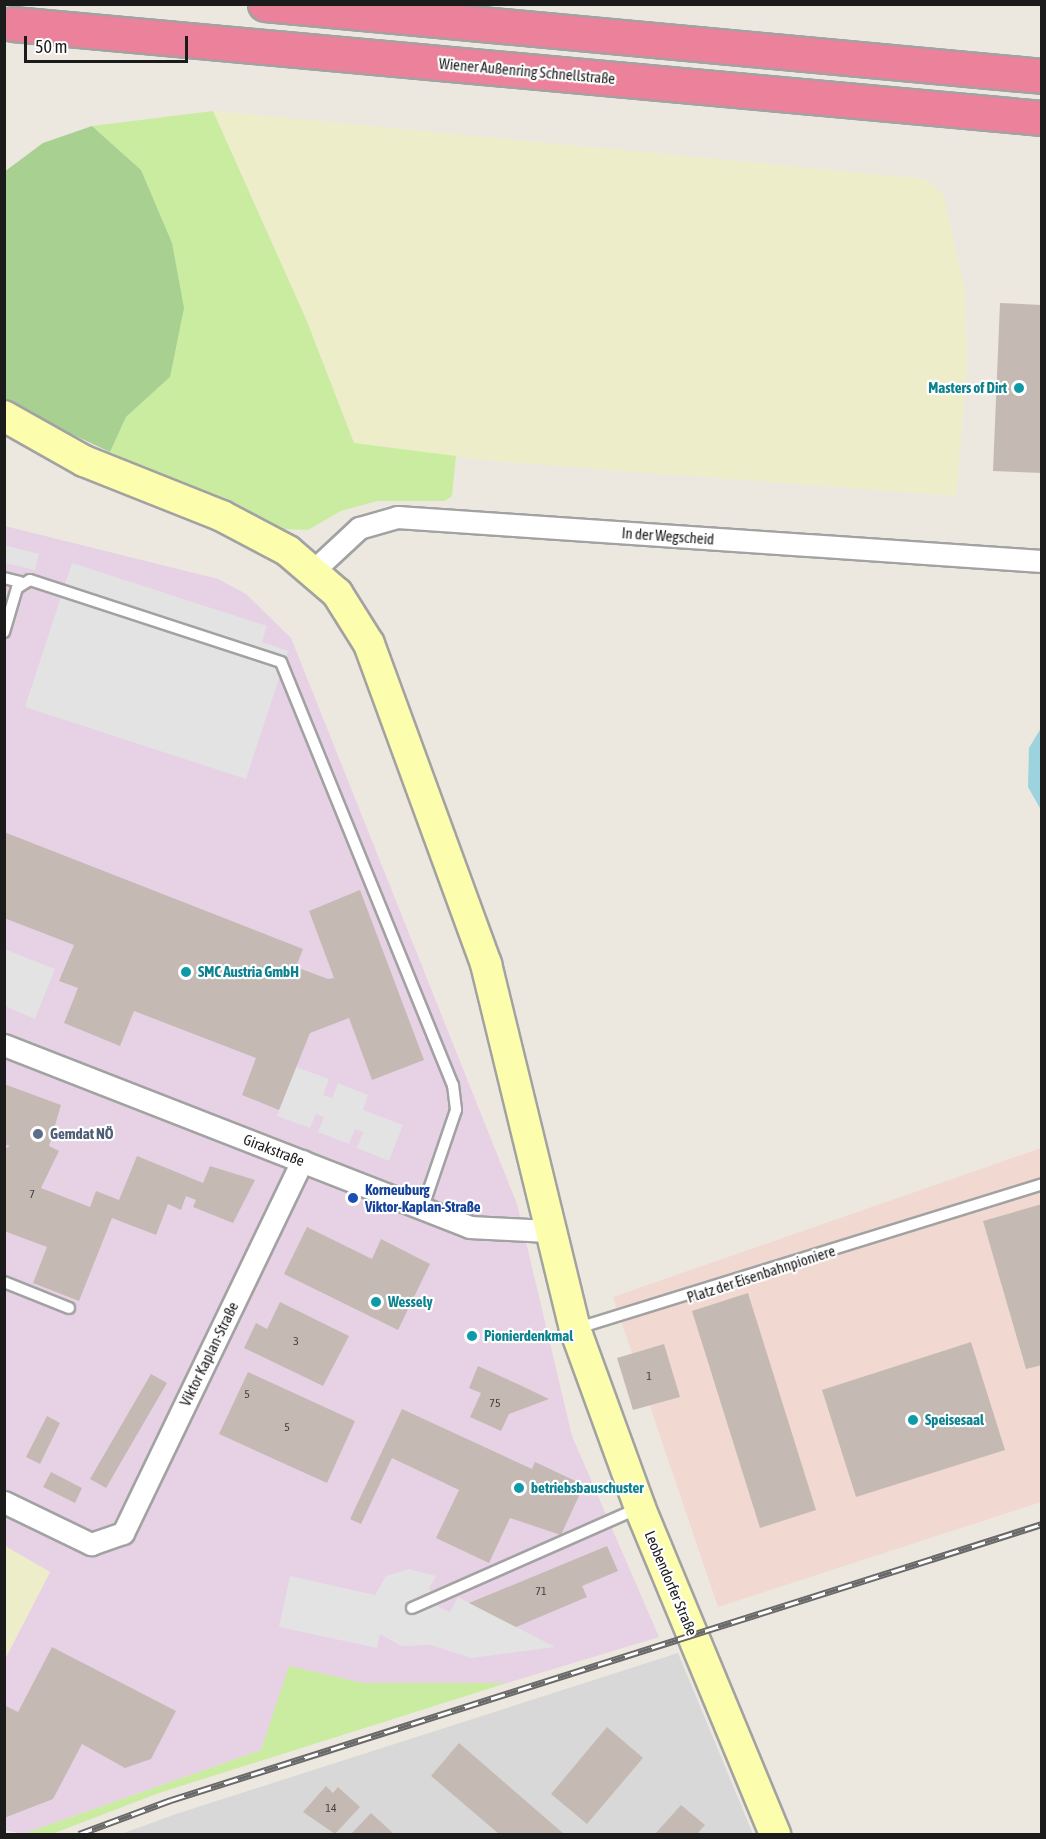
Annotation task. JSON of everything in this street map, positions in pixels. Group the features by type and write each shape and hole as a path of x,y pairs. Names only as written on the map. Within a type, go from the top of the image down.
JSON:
{"highway":[{"path":"265,4 1041,76"},
{"name":"Wiener Außenring Schnellstraße","path":"13,24 1041,118"}],"main road":[{"path":"4,416 84,461 253,530 314,570 353,617 384,674 460,886 506,1035 548,1231 575,1329"},
{"path":"4,441 84,461"},
{"name":"Leobendorfer Straße","path":"575,1329 640,1508 775,1834"}],"street":[{"name":"In der Wegscheid","path":"314,570 359,528 397,517 1041,561"},
{"name":"Girakstraße","path":"4,1045 422,1210 499,1233 548,1231"},
{"name":"Viktor Kaplan-Straße","path":"4,1502 91,1544 110,1542 123,1533 302,1161"}],"lane":[{"path":"4,578 20,582 30,580 112,604 281,662 453,1085 456,1110 422,1210"},
{"path":"4,632 20,582"},
{"name":"Platz der Eisenbahnpioniere","path":"575,1329 1041,1185"},
{"path":"4,1282 69,1308"},
{"path":"412,1608 640,1508"}],"shaded area":[{"path":"5,526 218,579 246,594 291,638 517,1204 572,1436 659,1637 507,1683 363,1683 290,1667 261,1750 23,1834 5,1830 5,1659 50,1572 5,1546"},
{"path":"4,545 39,554 35,570 5,563"},
{"path":"72,563 267,626 262,642 288,651 246,779 25,707"},
{"path":"4,949 55,969 35,1019 5,1006"},
{"path":"296,1067 329,1079 323,1095 332,1098 338,1083 368,1095 363,1110 403,1125 389,1161 357,1148 363,1132 355,1129 349,1144 318,1132 324,1117 316,1114 310,1128 277,1116"},
{"path":"1041,1148 1041,1502 718,1607 613,1297"},
{"path":"409,1569 436,1576 429,1588 439,1607 450,1612 458,1597 555,1647 471,1658 431,1645 401,1646 380,1634 377,1648 279,1627 290,1576 375,1595 386,1576"},
{"path":"678,1653 753,1834 121,1834 176,1814"}],"green space":[{"path":"213,111 925,179 943,194 965,291 967,368 956,496 492,461 354,443 306,319"},
{"path":"213,111 306,319 354,443 456,456 452,496 445,501 377,501 341,511 308,530 281,529 110,452 126,417 170,377 141,170 92,126"},
{"path":"92,126 141,170 172,243 184,308 170,377 126,417 110,452 5,403 4,172 43,143"},
{"path":"5,1546 50,1572 5,1659"},
{"path":"289,1666 363,1683 507,1683 159,1793 52,1834 23,1834 261,1750"}],"water":[{"path":"1041,728 1041,810 1028,787 1029,748"}],"building":[{"name":"Masters of Dirt","path":"1000,303 1042,305 1042,473 993,471"},
{"name":"SMC Austria GmbH","path":"4,832 303,949 296,967 328,979 334,978 309,911 360,890 424,1060 372,1080 349,1018 310,1033 279,1110 242,1095 256,1058 134,1011 120,1046 64,1023 78,988 59,981 74,945 4,918"},
{"path":"4,1084 61,1105 49,1146 59,1151 41,1188 90,1207 96,1191 119,1200 137,1156 203,1183 210,1166 255,1180 233,1223 193,1207 196,1200 186,1196 181,1210 168,1204 156,1235 112,1218 79,1301 33,1283 47,1247 4,1231 4,1149 10,1146 4,1144"},
{"path":"1042,1204 1042,1365 1026,1369 983,1221"},
{"name":"Wessely","path":"307,1227 372,1259 381,1239 430,1264 398,1330 284,1274"},
{"path":"748,1293 816,1510 760,1528 692,1311"},
{"path":"280,1302 349,1336 323,1386 244,1348 256,1323 267,1329"},
{"name":"Speisesaal","path":"971,1342 1005,1450 856,1497 822,1390"},
{"path":"664,1344 680,1397 633,1410 617,1358"},
{"path":"478,1366 549,1399 509,1414 501,1431 470,1417 481,1393 469,1388"},
{"path":"248,1372 355,1421 327,1483 219,1434"},
{"path":"151,1374 167,1383 106,1488 90,1479"},
{"name":"betriebsbauschuster","path":"402,1409 532,1469 535,1462 584,1485 561,1535 510,1518 489,1563 436,1538 459,1490 392,1458 361,1524 350,1519"},
{"path":"47,1416 60,1423 40,1464 26,1457"},
{"path":"51,1472 82,1488 75,1503 43,1487"},
{"path":"607,1546 618,1571 582,1586 587,1597 516,1627 469,1603"},
{"path":"52,1647 176,1711 151,1759 125,1768 82,1744 53,1799 4,1818 4,1705 18,1712"},
{"path":"607,1727 643,1758 587,1824 551,1794"},
{"path":"459,1743 564,1834 499,1834 431,1776"},
{"path":"326,1786 333,1793 338,1787 360,1807 335,1834 303,1812"},
{"path":"681,1805 705,1825 697,1834 655,1834"},
{"path":"371,1813 394,1834 351,1834"}],"railway":[{"path":"79,1834 171,1800 1042,1524"}],"place":[{"name":"Masters of Dirt","path":"1019,388"},
{"name":"SMC Austria GmbH","path":"186,972"},
{"name":"Gemdat NÖ","path":"38,1134"},
{"name":"Korneuburg Viktor-Kaplan-Straße","path":"353,1198"},
{"name":"Wessely","path":"376,1302"},
{"name":"Pionierdenkmal","path":"472,1336"},
{"name":"Speisesaal","path":"913,1420"},
{"name":"betriebsbauschuster","path":"519,1488"}]}
